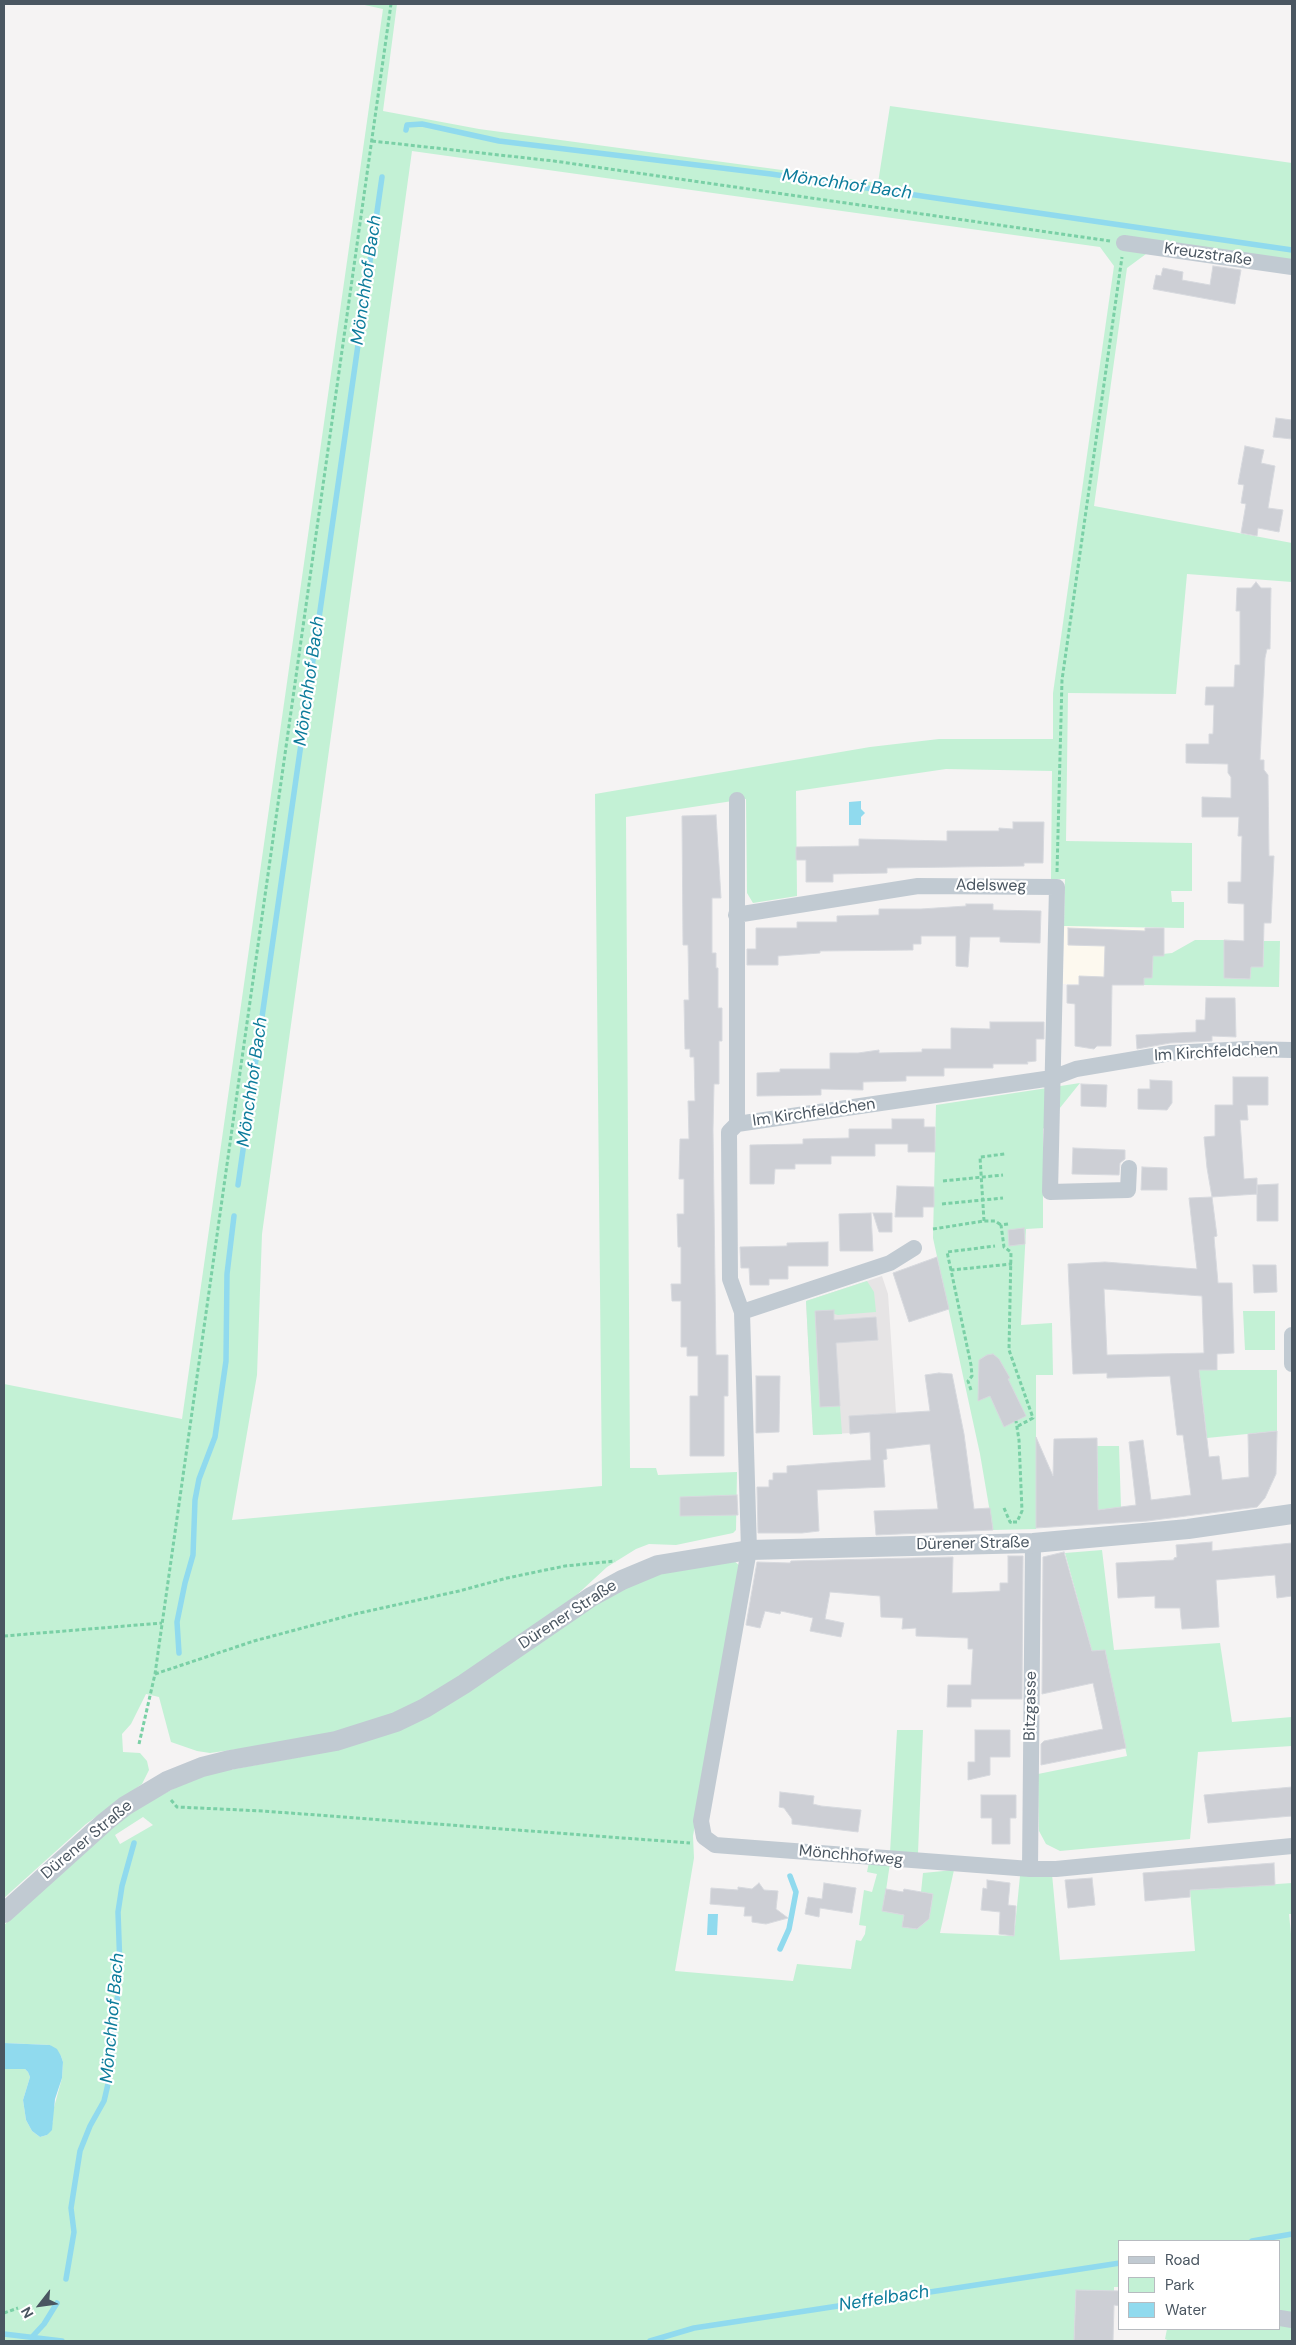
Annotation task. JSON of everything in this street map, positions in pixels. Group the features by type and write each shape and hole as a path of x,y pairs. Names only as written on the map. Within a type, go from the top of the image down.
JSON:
{"street":[{"name":"Kreuzstraße","path":"1124,243 1292,267"},
{"path":"737,800 737,1124"},
{"name":"Adelsweg","path":"736,915 918,886 1057,887"},
{"path":"1057,887 1050,1192 1128,1190 1129,1168"},
{"name":"Im Kirchfeldchen","path":"749,1550 742,1312 730,1279 729,1132 737,1124 1052,1078 1076,1069 1171,1053 1247,1049 1292,1050"},
{"path":"742,1312 890,1263 914,1248"},
{"path":"1292,1335 1292,1364"},
{"name":"Dürener Straße","path":"4,1913 105,1822 125,1806 165,1783 202,1767 336,1741 396,1722 425,1708 464,1684 579,1605 622,1580 669,1562 749,1550 794,1547 1033,1543 1188,1529 1292,1514"},
{"name":"Bitzgasse","path":"1030,1869 1033,1543"},
{"path":"716,1844 704,1837 701,1821 749,1550"},
{"name":"Mönchhofweg","path":"716,1844 1030,1869 1056,1869 1292,1846"}],"path":[{"path":"139,1744 155,1674 391,4"},
{"path":"372,141 554,161 1124,243 1062,680 1057,887"},
{"path":"984,1221 980,1157 1005,1154"},
{"path":"943,1181 1003,1175"},
{"path":"942,1204 1003,1198"},
{"path":"933,1229 984,1221 995,1221 1001,1225 1008,1224"},
{"path":"1001,1225 1004,1247 1011,1252 1012,1264 1008,1346 1033,1418 1018,1426"},
{"path":"970,1390 968,1381 972,1376 971,1366 947,1252 995,1246"},
{"path":"951,1270 1012,1264"},
{"path":"1013,1522 1017,1522 1022,1511 1018,1426 1016,1421"},
{"path":"1004,1508 1010,1522 1013,1522"},
{"path":"1013,1522 1013,1530"},
{"path":"155,1674 254,1641 355,1614 565,1566 618,1561"},
{"path":"4,1636 162,1623"},
{"path":"165,1783 171,1801 177,1807 264,1811 716,1844"},
{"path":"4,2313 18,2308"}],"shaded area":[{"path":"1064,926 1145,928 1144,985 1063,984"},
{"path":"882,1276 888,1294 896,1413 869,1415 870,1432 813,1435 806,1301"}],"green space":[{"path":"360,4 397,4 383,111 479,129 878,183 890,106 1292,163 1292,260 1146,254 1127,268 1094,506 1292,543 1292,582 1187,574 1176,694 1068,693 1066,841 1192,843 1192,891 1171,891 1172,902 1184,902 1184,928 1064,926 1065,879 1051,879 1052,771 946,769 796,791 797,896 753,903 747,893 746,799 626,817 630,1468 656,1468 658,1475 737,1472 736,1530 733,1533 676,1545 649,1544 636,1549 607,1567 569,1602 504,1648 414,1705 347,1731 210,1753 197,1751 171,1742 159,1697 146,1694 131,1724 122,1734 123,1752 140,1753 147,1761 149,1770 142,1784 86,1824 4,1898 4,1384 182,1419 383,9","holes":["412,151 1100,247 1114,266 1053,693 1053,739 939,739 870,747 595,794 602,1486 232,1520 257,1375 262,1234"]},
{"path":"1195,940 1224,940 1224,978 1250,979 1251,967 1263,967 1264,941 1280,941 1279,987 1144,985 1144,956 1172,953"},
{"path":"1080,1083 1043,1129 1043,1228 1026,1229 1021,1325 1052,1323 1053,1375 1036,1375 1036,1529 993,1530 980,1454 933,1238 936,1105"},
{"path":"867,1281 874,1292 876,1312 838,1315 834,1314 833,1310 815,1311 820,1407 840,1406 842,1434 813,1435 806,1301"},
{"path":"1243,1311 1275,1311 1275,1350 1245,1350"},
{"path":"1199,1370 1277,1370 1277,1431 1207,1438"},
{"path":"1097,1446 1119,1446 1121,1508 1098,1510"},
{"path":"1102,1550 1114,1650 1220,1643 1232,1722 1292,1717 1292,1746 1198,1752 1190,1839 1060,1851 1046,1844 1039,1831 1038,1774 1127,1756 1105,1651 1092,1651 1065,1553"},
{"path":"733,1560 740,1566 693,1836 694,1858 675,1971 793,1981 797,1964 851,1969 856,1940 861,1941 865,1934 866,1926 859,1925 864,1890 872,1892 877,1874 867,1872 869,1862 890,1863 883,1911 904,1915 903,1927 917,1929 929,1919 933,1894 921,1892 923,1873 954,1870 940,1933 1014,1936 1020,1876 1052,1874 1060,1960 1195,1951 1190,1890 1292,1883 1292,1914 1289,1914 1292,1944 1292,2341 1170,2341 1165,2339 1167,2330 1281,2330 1281,2240 1118,2240 1118,2287 1114,2287 1114,2291 1076,2290 1074,2341 4,2341 4,2069 25,2069 28,2072 30,2077 23,2100 26,2120 32,2131 40,2137 47,2135 53,2121 53,2111 62,2078 63,2062 61,2056 50,2045 4,2043 4,1925 110,1829 139,1807 188,1781 213,1773 337,1750 606,1597 664,1572","holes":["143,1817 153,1825 120,1844 115,1835"]},
{"path":"897,1730 923,1730 918,1853 890,1853"}],"water":[{"path":"861,801 861,809 865,813 861,817 861,825 849,825 849,802"},
{"path":"708,1914 718,1914 717,1935 707,1935"},
{"path":"4,2043 50,2045 57,2049 61,2056 63,2062 62,2078 55,2099 52,2130 47,2135 40,2137 32,2131 26,2120 23,2100 30,2077 25,2069 4,2069"}],"building":[{"path":"1213,266 1241,270 1235,304 1153,289 1156,275 1161,276 1163,268 1183,272 1182,280 1210,285"},
{"path":"1276,418 1292,420 1292,439 1273,437"},
{"path":"1245,446 1264,450 1261,463 1275,466 1268,508 1283,510 1279,532 1258,528 1257,536 1241,533 1246,504 1241,503 1244,485 1238,484"},
{"path":"1256,582 1261,588 1271,588 1270,649 1267,649 1265,658 1260,760 1264,760 1264,770 1268,775 1269,856 1274,856 1271,923 1264,923 1263,967 1251,967 1250,979 1224,978 1224,940 1244,941 1244,904 1228,903 1228,882 1241,882 1242,836 1238,836 1239,817 1202,817 1202,797 1231,798 1231,777 1228,773 1228,764 1186,763 1186,744 1209,744 1209,734 1213,734 1214,705 1205,705 1206,687 1234,687 1235,665 1240,665 1240,611 1236,611 1237,588 1251,588"},
{"path":"716,815 721,898 712,898 712,953 716,953 716,968 718,968 718,1008 722,1008 722,1041 719,1041 719,1084 714,1084 713,1130 716,1355 728,1355 728,1396 724,1396 724,1456 690,1456 690,1396 698,1396 698,1356 687,1356 687,1347 681,1347 681,1301 672,1301 671,1284 681,1284 681,1247 678,1247 677,1214 684,1214 684,1179 679,1179 680,1139 689,1139 688,1101 695,1101 694,1057 690,1057 690,1049 685,1049 684,1000 689,1000 688,945 683,945 682,816"},
{"path":"1013,822 1044,822 1043,863 1024,863 1024,866 887,868 887,873 833,874 833,882 806,882 806,860 796,860 796,847 859,846 859,839 947,841 947,831 999,831 999,828 1013,829"},
{"path":"966,904 993,904 993,910 1041,911 1040,943 1000,942 1000,937 970,937 968,967 956,966 956,936 921,936 921,944 913,944 913,950 820,951 820,953 778,956 778,965 747,965 747,949 756,949 756,928 797,928 797,922 837,922 837,916 879,915 879,909 921,909 966,906"},
{"path":"1068,928 1145,931 1145,928 1164,928 1164,956 1153,956 1152,978 1144,978 1144,985 1112,985 1111,1046 1097,1046 1094,1049 1075,1046 1075,1004 1067,1003 1067,985 1079,985 1079,976 1104,977 1105,946 1068,945"},
{"path":"1206,998 1235,998 1236,1037 1212,1036 1212,1041 1170,1043 1137,1049 1136,1035 1196,1032 1196,1020 1205,1020"},
{"path":"990,1022 1044,1022 1044,1039 1036,1039 1036,1061 1027,1062 1028,1064 993,1064 993,1068 944,1068 944,1076 906,1076 906,1081 863,1082 863,1090 821,1089 821,1095 757,1096 757,1073 780,1072 780,1069 830,1069 830,1053 858,1053 879,1050 879,1053 922,1052 922,1049 951,1049 951,1028 990,1029"},
{"path":"1233,1077 1268,1077 1268,1105 1247,1105 1248,1120 1240,1120 1244,1179 1257,1178 1257,1194 1212,1197 1204,1137 1215,1136 1215,1105 1233,1105"},
{"path":"1150,1080 1172,1081 1172,1103 1167,1110 1138,1109 1138,1089 1150,1089"},
{"path":"1081,1084 1107,1085 1106,1107 1081,1106"},
{"path":"892,1119 924,1119 924,1127 935,1127 935,1152 908,1152 908,1144 875,1144 875,1156 831,1156 831,1164 795,1164 795,1169 775,1169 774,1184 750,1184 750,1145 803,1144 803,1139 849,1138 849,1129 892,1129"},
{"path":"1073,1148 1125,1150 1125,1159 1120,1163 1119,1175 1072,1174"},
{"path":"1142,1167 1167,1168 1167,1190 1141,1190"},
{"path":"1278,1184 1278,1221 1257,1221 1257,1185"},
{"path":"897,1186 934,1187 934,1207 923,1207 923,1217 895,1217"},
{"path":"1212,1197 1217,1236 1214,1237 1218,1283 1232,1283 1234,1353 1217,1354 1217,1370 1199,1370 1209,1457 1219,1456 1222,1480 1249,1477 1248,1434 1277,1431 1276,1474 1265,1498 1257,1507 1147,1521 1036,1528 1036,1437 1053,1476 1054,1439 1097,1438 1098,1510 1136,1505 1129,1442 1143,1440 1151,1500 1191,1495 1183,1435 1177,1435 1170,1376 1107,1378 1107,1373 1073,1374 1068,1264 1105,1262 1197,1269 1189,1198","holes":["1104,1289 1202,1296 1204,1353 1107,1355"]},
{"path":"871,1213 873,1251 840,1251 839,1214"},
{"path":"873,1213 892,1213 892,1232 879,1232"},
{"path":"1024,1228 1025,1244 1009,1246 1008,1230"},
{"path":"828,1242 828,1266 788,1266 788,1279 769,1279 769,1285 750,1285 749,1268 741,1268 740,1247 787,1246 787,1243"},
{"path":"937,1257 949,1309 909,1322 893,1273"},
{"path":"1253,1265 1276,1265 1277,1292 1254,1293"},
{"path":"834,1310 834,1320 876,1317 878,1340 836,1343 840,1406 820,1407 815,1311"},
{"path":"993,1354 999,1359 1010,1378 1008,1379 1026,1416 1004,1427 990,1396 978,1401 979,1360"},
{"path":"952,1374 964,1434 974,1509 990,1508 993,1530 876,1535 874,1511 938,1509 930,1444 886,1449 887,1459 883,1460 885,1487 817,1490 819,1531 758,1533 757,1487 769,1487 769,1480 773,1480 773,1473 787,1473 787,1466 871,1460 870,1432 850,1434 849,1416 930,1411 925,1375"},
{"path":"756,1376 780,1376 779,1432 756,1433"},
{"path":"737,1495 738,1515 680,1516 680,1497"},
{"path":"1212,1542 1212,1551 1292,1543 1292,1596 1277,1598 1275,1575 1216,1580 1219,1627 1182,1629 1180,1608 1155,1608 1155,1596 1118,1598 1116,1563 1174,1560 1177,1557 1176,1545"},
{"path":"1064,1552 1092,1651 1105,1650 1126,1748 1041,1765 1041,1744 1044,1741 1103,1729 1093,1683 1042,1694 1043,1557"},
{"path":"1008,1556 1023,1556 1022,1699 971,1699 971,1707 947,1707 948,1685 971,1685 973,1649 968,1649 968,1638 916,1636 916,1628 902,1629 903,1618 881,1617 880,1596 830,1592 825,1619 844,1623 841,1637 810,1631 813,1618 781,1611 780,1614 765,1611 760,1628 746,1625 757,1562 790,1563 791,1561 953,1557 952,1593 1000,1591 1000,1583 1008,1583"},
{"path":"975,1730 1010,1730 1010,1757 990,1757 990,1775 968,1780 968,1762 975,1762"},
{"path":"1292,1787 1292,1816 1208,1823 1204,1795"},
{"path":"780,1792 814,1796 813,1804 821,1806 861,1810 858,1832 792,1824 792,1819 784,1808 779,1807"},
{"path":"981,1795 1016,1795 1016,1818 1010,1818 1010,1844 992,1844 992,1818 981,1818"},
{"path":"1274,1863 1275,1885 1190,1890 1190,1897 1145,1901 1143,1873"},
{"path":"1092,1878 1095,1905 1068,1908 1065,1880"},
{"path":"987,1880 1010,1883 1008,1905 1016,1906 1014,1936 999,1934 1000,1912 981,1910 983,1888 987,1889"},
{"path":"759,1883 764,1890 778,1891 776,1909 788,1918 766,1924 752,1922 752,1916 744,1916 745,1907 710,1904 711,1888 738,1890 738,1887 752,1889"},
{"path":"824,1883 856,1888 852,1913 820,1908 819,1917 805,1914 808,1897 822,1899"},
{"path":"886,1889 903,1892 904,1889 933,1894 929,1919 917,1929 902,1927 904,1915 882,1911"},
{"path":"1076,2290 1118,2291 1118,2306 1114,2305 1113,2341 1074,2341"}],"waterway":[{"name":"Mönchhof Bach","path":"406,130 407,125 422,124 499,141 771,174 1292,250"},
{"name":"Mönchhof Bach","path":"238,1185 382,177"},
{"name":"Mönchhof Bach","path":"179,1653 177,1622 193,1555 195,1500 199,1479 215,1437 226,1361 227,1274 234,1216"},
{"name":"Mönchhof Bach","path":"66,2279 74,2232 71,2208 80,2151 90,2126 104,2101 111,2071 120,1968 118,1912 122,1886 134,1843"},
{"path":"780,1949 789,1929 796,1892 790,1876"},
{"name":"Neffelbach","path":"1258,2240 1292,2234"},
{"name":"Neffelbach","path":"650,2341 694,2328 1118,2263"},
{"name":"Mönchhof Bach","path":"32,2337 44,2324 57,2303"},
{"name":"Neffelbach","path":"4,2334 62,2341"}]}
